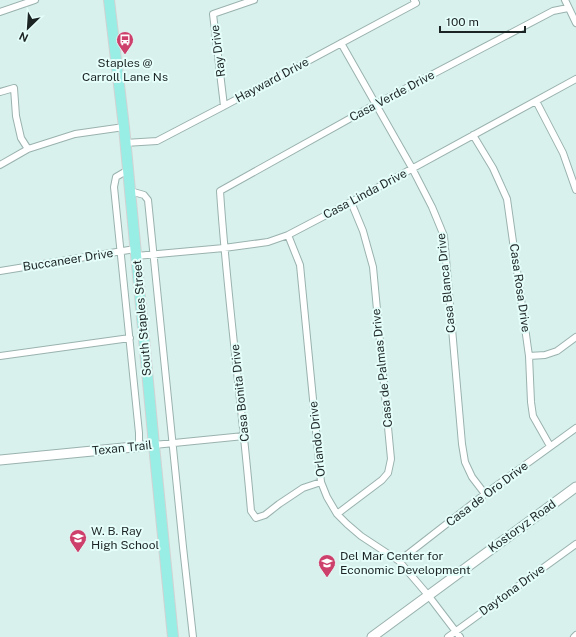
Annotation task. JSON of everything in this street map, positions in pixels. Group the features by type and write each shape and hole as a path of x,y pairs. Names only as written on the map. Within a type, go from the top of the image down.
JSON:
{"main road":[{"name":"South Staples Street","path":"109,0 124,127 173,637"},
{"name":"Texan Trail","path":"0,460 154,445"},
{"name":"Kostoryz Road","path":"372,637 576,486"}],"street":[{"path":"0,12 35,0"},
{"name":"Ray Drive","path":"224,106 213,14 254,0"},
{"path":"565,0 576,23"},
{"name":"Hayward Drive","path":"125,143 157,141 342,43 415,2"},
{"name":"Casa Verde Drive","path":"220,191 376,104 553,11 568,8"},
{"name":"Casa Blanca Drive","path":"342,43 412,168 432,207 444,236 462,444 465,462 472,477 485,494"},
{"name":"Casa Linda Drive","path":"136,252 154,254 224,248 268,242 288,235 576,79"},
{"path":"0,92 14,88 16,116 21,138 28,149"},
{"path":"536,101 563,153 576,190"},
{"path":"0,165 28,149 75,134 124,127"},
{"name":"Casa Rosa Drive","path":"473,135 493,168 507,198 529,356 531,402 534,416 541,432 550,446"},
{"path":"128,170 116,177 114,187 130,338 139,446"},
{"path":"130,191 144,195 148,200 193,637"},
{"name":"Casa Bonita Drive","path":"220,191 224,248 251,511 256,518 266,515 279,504 303,488 321,482"},
{"name":"Casa de Palmas Drive","path":"337,514 382,480 388,473 391,459 373,267 364,231 351,202"},
{"name":"Orlando Drive","path":"288,235 300,265 321,482 327,497 337,514 346,524 361,536 399,561 428,595 460,637"},
{"name":"Buccaneer Drive","path":"0,272 121,252 136,252"},
{"path":"0,356 130,338"},
{"path":"529,356 545,355 557,351 576,338"},
{"name":"Casa de Oro Drive","path":"399,561 485,494 576,428"},
{"name":"Texan Trail","path":"154,445 244,436"},
{"name":"Daytona Drive","path":"448,637 576,544"}],"place":[{"name":"Staples @ Carroll Lane Ns","path":"125,55"},
{"name":"W. B. Ray High School","path":"78,553"},
{"name":"Del Mar Center for Economic Development","path":"327,578"}]}
